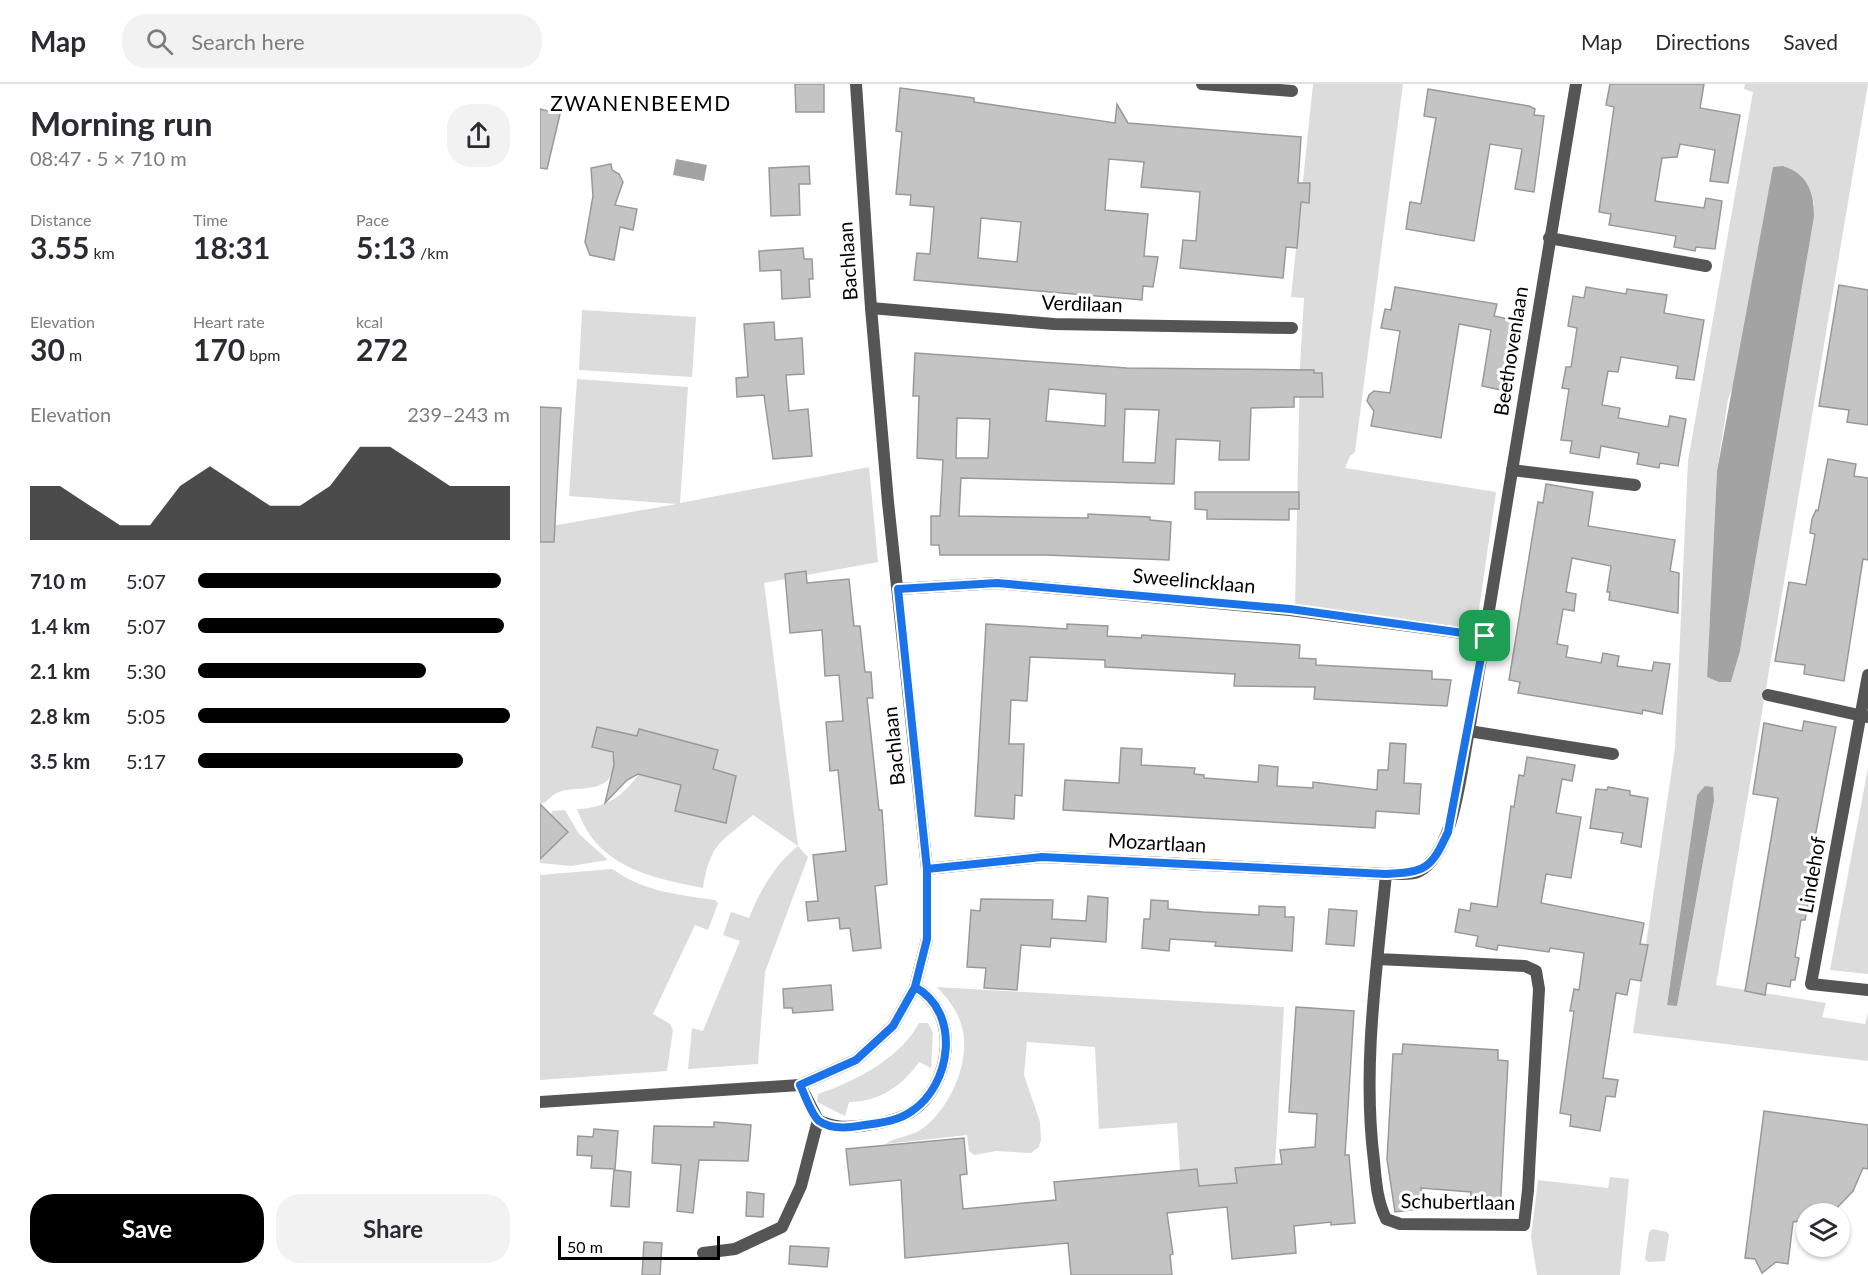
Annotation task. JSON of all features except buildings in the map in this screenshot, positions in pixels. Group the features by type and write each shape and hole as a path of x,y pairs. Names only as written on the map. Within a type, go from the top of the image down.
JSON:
{"street":[{"name":"Bachlaan","path":"540,1102 800,1085 856,1060 893,1026 915,987 927,939 927,869 871,308 856,84"},
{"path":"1202,84 1292,91"},
{"name":"Beethovenlaan","path":"1386,874 1417,873 1437,856 1448,832 1469,731 1576,84"},
{"path":"1549,238 1706,266"},
{"name":"Verdilaan","path":"871,308 1054,324 1292,328"},
{"path":"1512,470 1635,485"},
{"name":"Sweelincklaan","path":"898,589 997,583 1290,609 1485,636"},
{"name":"Lindehof","path":"1868,675 1864,716 1811,984 1868,990"},
{"path":"1768,695 1864,716"},
{"path":"1469,731 1613,754"},
{"name":"Mozartlaan","path":"927,869 1042,857 1386,874"},
{"name":"Schubertlaan","path":"1378,959 1525,966 1536,971 1539,989 1524,1225 1400,1224 1386,1219 1379,1204 1368,1106 1378,959 1386,874"},
{"path":"818,1120 840,1127 889,1121 912,1111 927,1097 944,1064 945,1032 933,1000 915,987"},
{"path":"703,1253 735,1249 782,1227 801,1186 818,1120 800,1085"}],"shaded area":[{"path":"1313,84 1403,84 1355,452 1350,456 1345,468 1496,492 1476,630 1295,609 1300,367 1304,298 1291,297"},
{"path":"1745,84 1868,84 1716,985 1826,1003 1822,1017 1865,1024 1868,1013 1868,1061 1633,1033 1675,748 1688,461 1753,92 1744,89","holes":["1814,200 1814,217 1740,651 1731,682 1707,677 1717,471 1728,399","1701,791 1714,802 1677,1006 1667,1004 1697,795"]},
{"path":"676,159 707,165 704,181 673,175"},
{"path":"1783,166 1798,174 1808,185 1813,200 1814,217 1740,651 1731,682 1719,682 1707,677 1717,471 1773,167"},
{"path":"582,310 696,317 692,377 579,370"},
{"path":"577,379 688,387 680,503 869,467 878,562 764,583 798,846 753,815 725,838 714,852 703,888 645,873 611,857 586,829 577,809 605,804 620,795 639,774 681,785 675,811 726,823 736,776 713,769 718,750 639,730 637,736 597,727 592,747 610,751 615,763 610,776 599,786 559,792 540,804 540,528 677,504 569,496"},
{"path":"1868,768 1868,974 1830,970"},
{"path":"1705,786 1713,787 1714,801 1677,1006 1667,1005 1697,795"},
{"path":"565,810 579,834 608,860 571,866 540,863 540,859 568,832 551,815 552,811"},
{"path":"798,846 808,857 765,972 758,1064 688,1069 692,1028 703,1031 740,941 723,935 731,912 749,918 769,879 782,861"},
{"path":"612,869 649,887 673,894 715,900 718,903 708,930 695,925 653,1014 670,1024 673,1030 667,1071 540,1080 540,875"},
{"path":"937,987 1284,1007 1275,1165 1236,1168 1237,1183 1199,1187 1197,1169 1180,1170 1177,1123 1099,1129 1095,1047 1027,1042 1024,1075 1040,1122 1041,1140 1039,1147 1031,1153 996,1151 974,1155 969,1151 967,1135 886,1144 922,1129 933,1120 950,1095 962,1065 964,1035 960,1021 956,1011"},
{"path":"919,1023 928,1023 933,1033 931,1068 919,1062 889,1091 870,1099 849,1102 845,1116 817,1102 818,1094 846,1083 889,1058 911,1036"},
{"path":"1610,1177 1629,1179 1620,1275 1537,1275 1531,1237 1538,1180 1608,1188"},
{"path":"1652,1229 1667,1232 1669,1235 1665,1261 1648,1262 1645,1259 1649,1232"}],"district":[{"name":"ZWANENBEEMD","path":"641,104"}],"route":[{"path":"1485,636 1290,609 997,583 898,589 927,869 927,939 915,987 933,1000 944,1025 946,1050 944,1064 927,1097 912,1111 901,1117 854,1127 828,1125 818,1120 800,1085 856,1060 893,1026 915,987 927,939 927,869 1042,857 1386,874 1417,873 1437,856 1448,832 1469,731 1485,636"}]}
